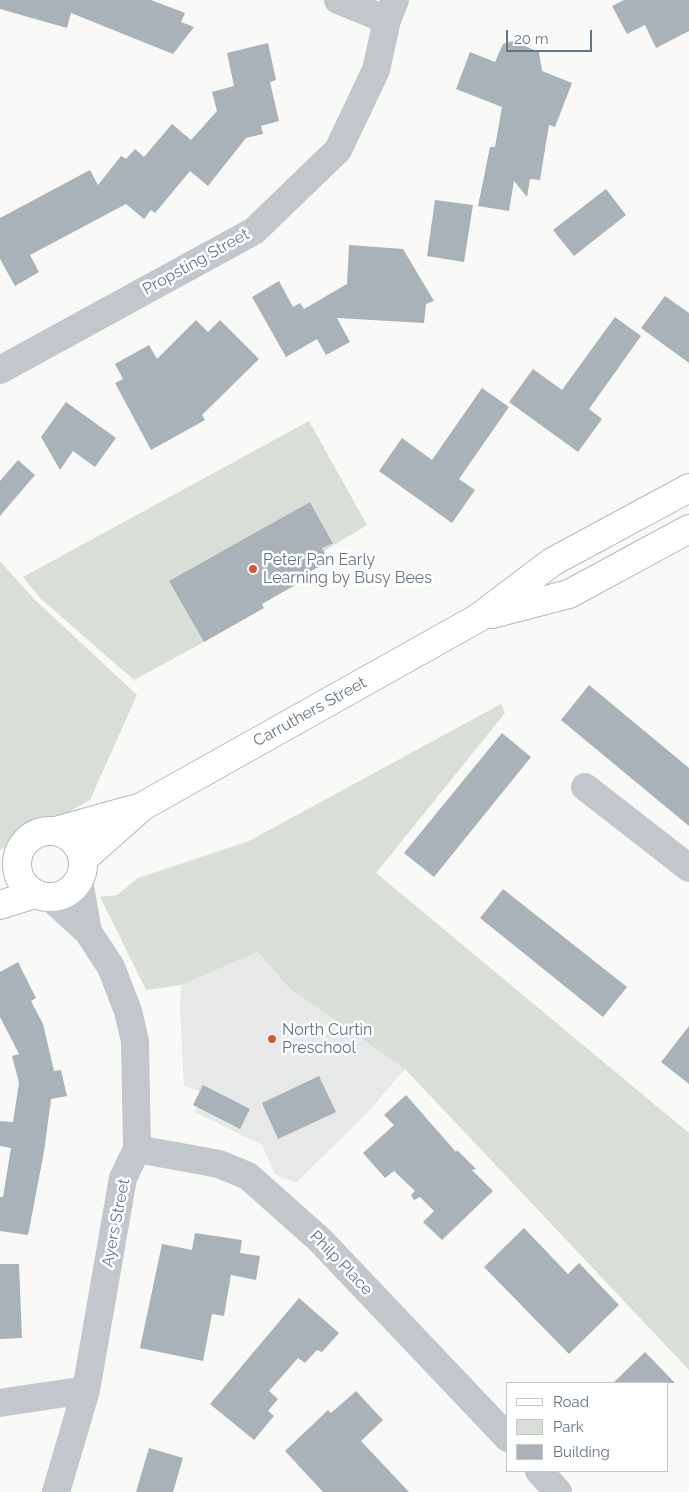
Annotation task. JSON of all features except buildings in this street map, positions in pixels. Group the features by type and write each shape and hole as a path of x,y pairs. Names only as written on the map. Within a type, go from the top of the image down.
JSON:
{"main road":[{"name":"Carruthers Street","path":"56,832 143,806 478,618 552,562 689,488"},
{"name":"Carruthers Street","path":"478,618 569,594 689,529"},
{"name":"Carruthers Street","path":"81,870 143,806"},
{"path":"0,905 43,896 62,895 72,890 81,870 82,854 73,840 56,832 44,832 34,836 25,843 9,868 26,887 43,896"}],"street":[{"path":"338,0 391,10"},
{"name":"Propsting Street","path":"0,370 254,230 338,150 376,70 391,10"},
{"path":"585,787 689,868"},
{"name":"Ayers Street","path":"81,870 88,932"},
{"name":"Ayers Street","path":"43,896 88,932 111,967 128,1011 135,1041 137,1149 123,1178 86,1390 56,1492"},
{"name":"Philp Place","path":"137,1149 220,1164 248,1176 320,1240 507,1437"},
{"path":"0,1403 86,1390"},
{"path":"540,1472 558,1492"}],"shaded area":[{"name":"North Curtin Preschool","path":"258,952 289,988 405,1069 368,1112 296,1183 275,1174 262,1145 194,1112 208,1094 184,1086 180,1010 181,985"}],"green space":[{"path":"309,421 367,525 324,551 322,548 333,542 310,502 170,581 204,642 134,680 41,599 23,577"},
{"path":"0,561 33,598 137,695 90,800 0,850"},
{"path":"501,704 505,713 376,873 689,1133 689,1370 405,1069 289,988 258,952 181,985 146,990 100,897 117,895 138,878 249,841"}],"place":[{"name":"Peter Pan Early Learning by Busy Bees","path":"253,569"},
{"name":"North Curtin Preschool","path":"272,1039"}]}
